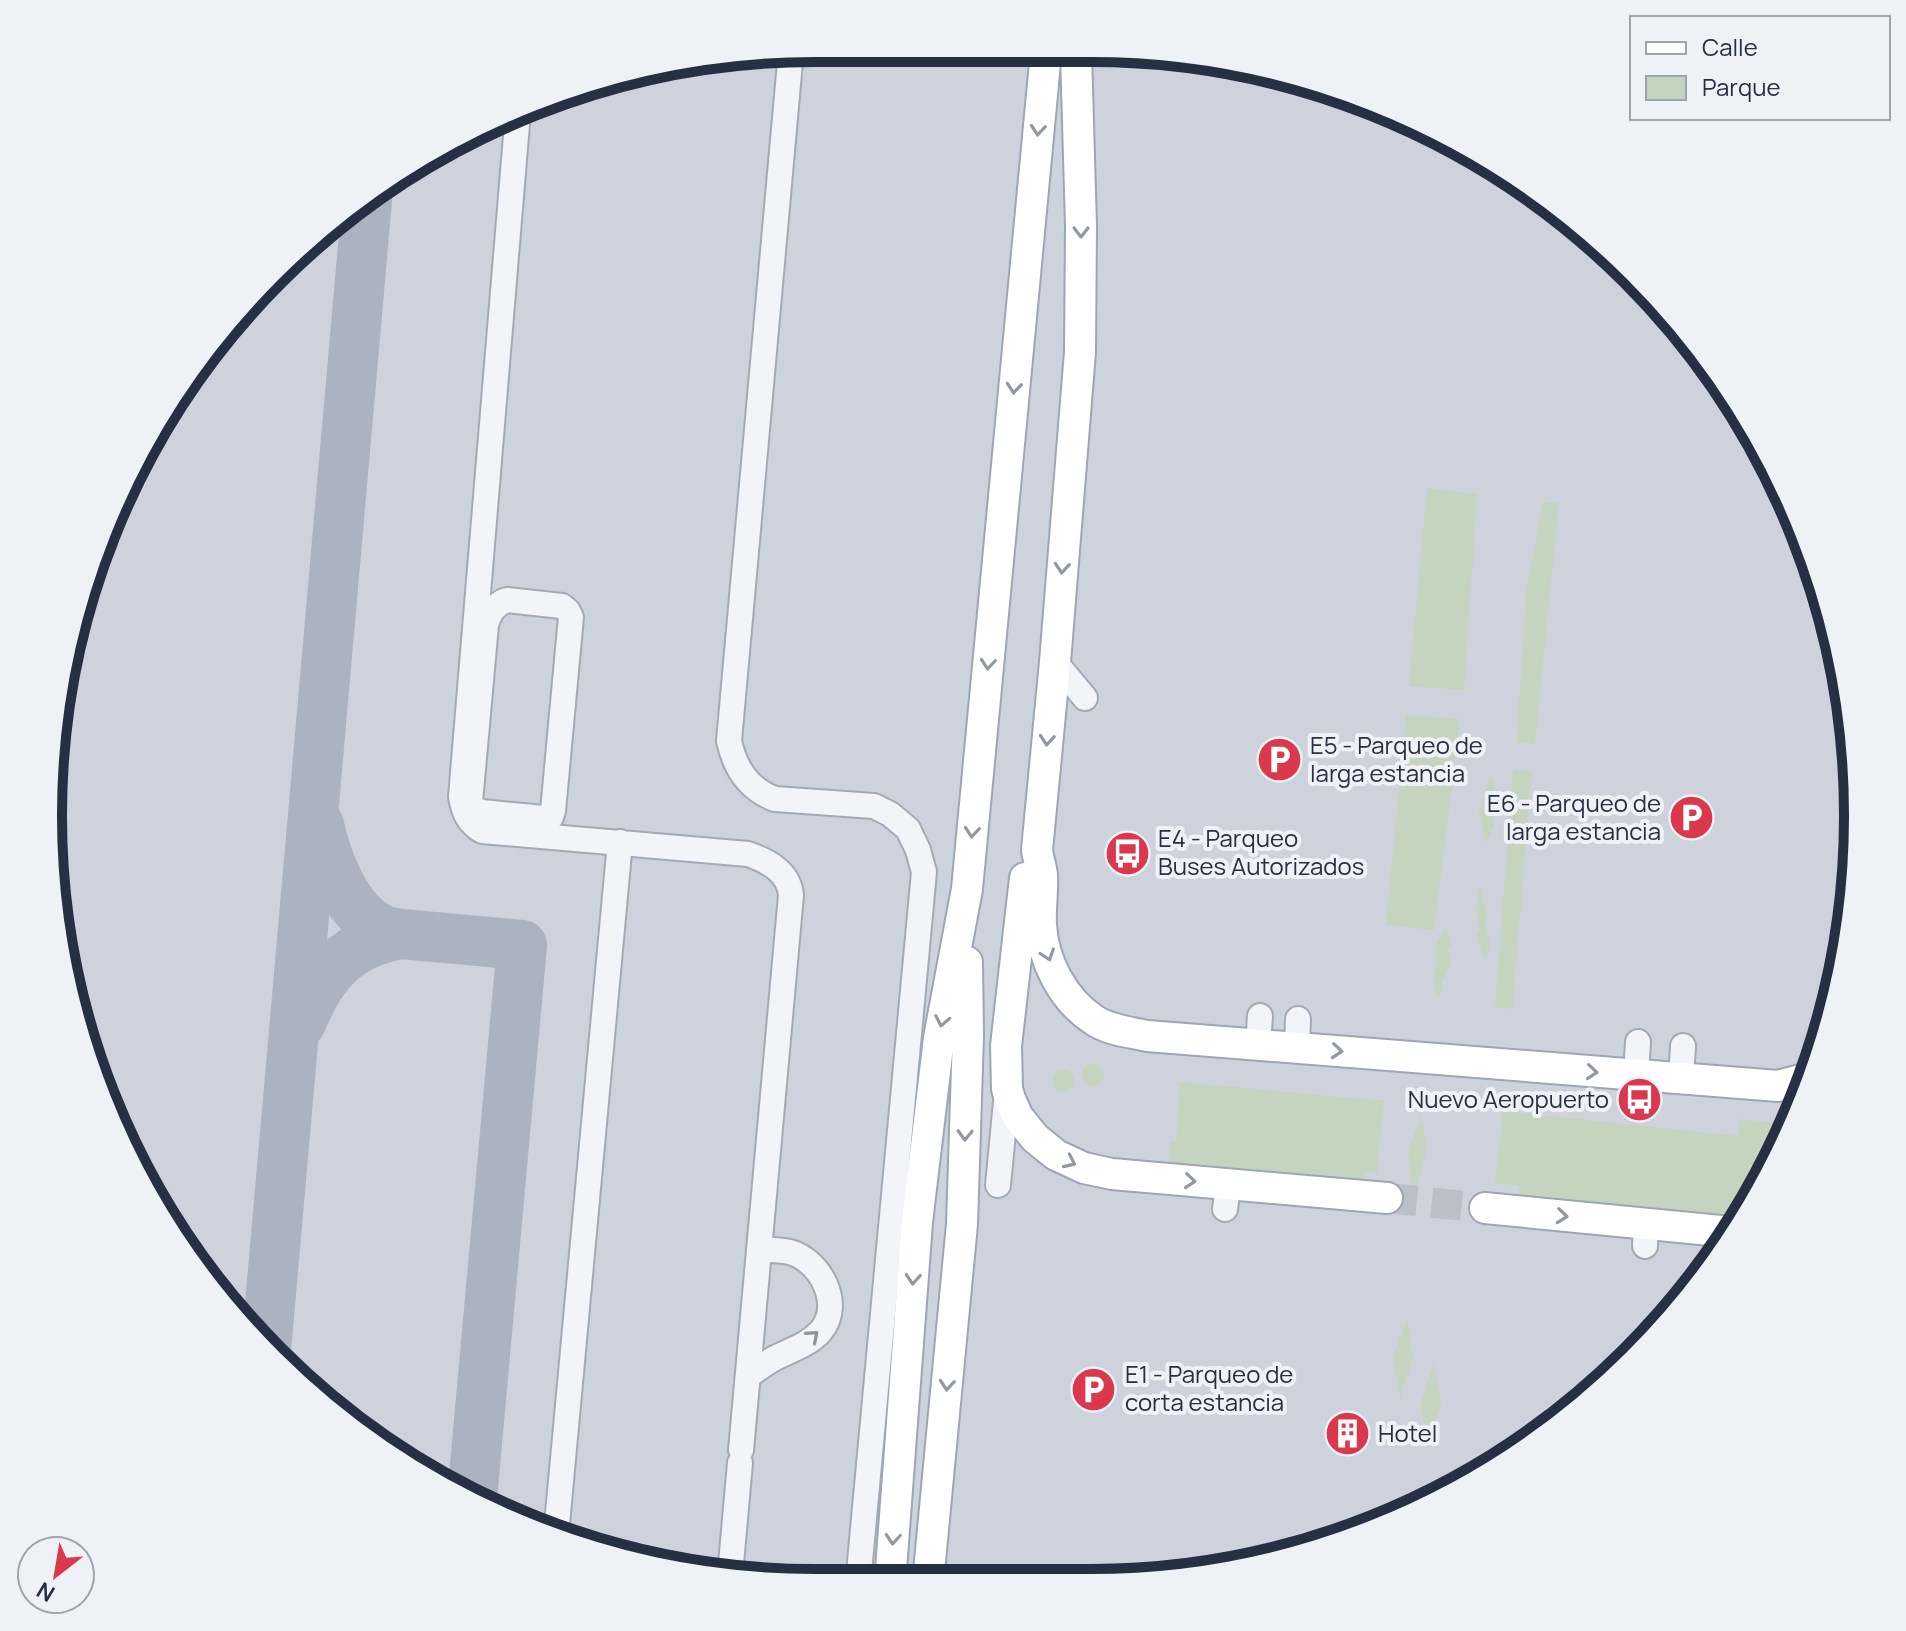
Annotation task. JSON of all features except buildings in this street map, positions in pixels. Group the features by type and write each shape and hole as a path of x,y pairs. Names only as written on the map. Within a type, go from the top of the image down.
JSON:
{"main road":[{"path":"891,1569 917,1222 939,1038 967,889 1045,62"},
{"path":"1076,62 1081,226 1080,352 1037,850 1042,876 1042,936 1057,979 1072,1001 1094,1021 1113,1028 1139,1025 1298,1033 1636,1076 1778,1086 1795,1081"},
{"path":"1037,850 1024,881 1006,1046 1007,1089 1018,1117 1035,1138 1056,1155 1084,1168 1226,1197 1387,1198"},
{"path":"929,1569 962,1224 968,1036 967,889"},
{"path":"1485,1208 1646,1235 1694,1240 1716,1235"}],"lane":[{"path":"790,63 729,741 738,769 760,794 775,799 874,806 890,814 908,829 924,872 859,1569"},
{"path":"517,124 474,700 472,808 482,812 551,817 571,617 562,606 507,600 499,602 492,609 486,625 474,700 461,797 463,811 471,823 482,831 748,854 776,867 788,880 791,895 731,1564"},
{"path":"1055,662 1085,698"},
{"path":"557,1523 620,842"},
{"path":"1636,1076 1638,1042"},
{"path":"1681,1079 1683,1046"},
{"path":"998,1185 1007,1089"},
{"path":"748,1376 776,1357 811,1340 821,1331 831,1312 824,1280 801,1258 789,1252 759,1249"}],"shaded area":[{"path":"816,62 1140,64 1238,76 1333,102 1379,119 1467,163 1509,189 1587,249 1657,319 1688,357 1717,397 1766,482 1787,527 1818,620 1830,668 1842,766 1844,816 1838,914 1830,963 1804,1058 1787,1104 1743,1192 1717,1234 1657,1312 1587,1382 1549,1413 1509,1442 1424,1491 1379,1512 1286,1543 1238,1555 1140,1567 766,1567 668,1555 620,1543 527,1512 439,1468 397,1442 319,1382 249,1312 218,1274 189,1234 140,1149 102,1058 76,963 68,914 62,816 68,717 76,668 102,573 140,482 189,397 249,319 319,249 397,189 439,163 527,119 620,88 717,68"}],"green space":[{"path":"1427,488 1477,494 1464,690 1409,686"},
{"path":"1543,502 1559,502 1535,744 1517,742 1526,593"},
{"path":"1406,715 1460,719 1434,930 1386,925"},
{"path":"1513,770 1532,771 1512,1009 1495,1007"},
{"path":"1492,774 1497,807 1492,815 1494,825 1486,843 1479,812"},
{"path":"1480,888 1488,918 1485,923 1490,946 1484,961 1477,934 1480,930 1476,909"},
{"path":"1445,926 1451,945 1448,949 1451,965 1437,998 1433,974 1435,949"},
{"path":"1089,1064 1097,1064 1104,1075 1097,1086 1089,1086 1082,1079 1082,1071"},
{"path":"1063,1070 1071,1073 1074,1081 1071,1089 1063,1092 1055,1089 1052,1081 1055,1073"},
{"path":"1180,1082 1384,1101 1377,1173 1365,1172 1363,1187 1168,1170 1170,1141 1176,1141"},
{"path":"1503,1111 1738,1136 1740,1119 1778,1124 1726,1219 1520,1202 1519,1185 1495,1184"},
{"path":"1421,1116 1425,1154 1415,1190 1408,1150"},
{"path":"1407,1319 1413,1359 1400,1398 1393,1358"},
{"path":"1434,1364 1441,1404 1427,1442 1421,1402"}],"taxiway":[{"path":"268,1332 366,211"},
{"path":"319,825 340,885 359,911 383,930 522,945 473,1486"},
{"path":"301,1023 317,989 350,953 401,934"}],"tunnel":[{"path":"1387,1198 1485,1208"}],"place":[{"name":"E5 - Parqueo de larga estancia","path":"1279,760"},
{"name":"E6 - Parqueo de larga estancia","path":"1692,818"},
{"name":"E4 - Parqueo Buses Autorizados","path":"1127,853"},
{"name":"Nuevo Aeropuerto","path":"1640,1100"},
{"name":"E1 - Parqueo de corta estancia","path":"1094,1389"},
{"name":"Hotel","path":"1347,1434"}]}
